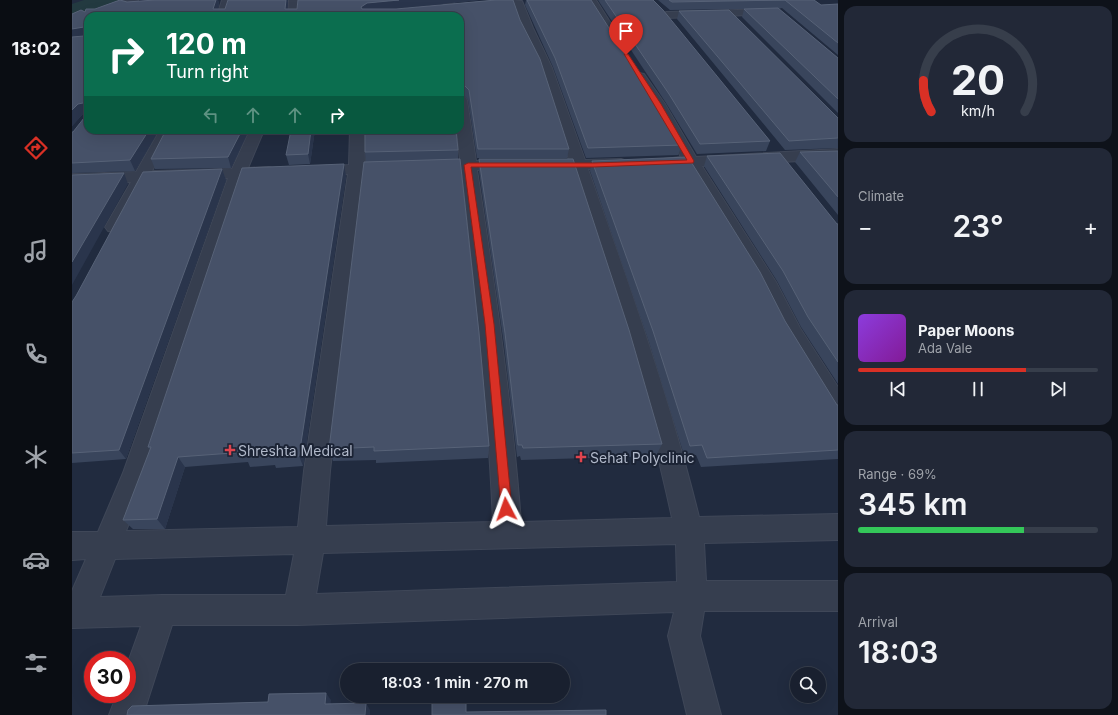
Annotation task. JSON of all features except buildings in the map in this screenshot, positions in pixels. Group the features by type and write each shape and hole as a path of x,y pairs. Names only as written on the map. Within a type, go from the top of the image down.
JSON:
{"street":[{"path":"99,12 133,0"},
{"path":"223,12 227,0"},
{"path":"293,12 294,0"},
{"path":"591,0 619,44"},
{"path":"504,3 524,1 527,28 546,68 623,298 675,471 689,531 692,596 684,636 704,715"},
{"path":"655,5 675,26"},
{"path":"666,15 778,12 784,17"},
{"path":"729,13 740,24"},
{"path":"77,20 84,17"},
{"path":"630,61 658,104 691,161 766,282 791,331 838,407"},
{"path":"464,132 490,324 504,470 508,535"},
{"path":"108,238 165,134"},
{"path":"255,134 238,173 136,473 106,545 75,613 162,610 298,610 692,596 838,596"},
{"path":"298,610 311,540 317,471 357,169 357,134"},
{"path":"302,171 468,165 578,165 642,163 838,154"},
{"path":"72,179 286,172"},
{"path":"72,546 838,527"},
{"path":"126,715 162,610"}],"green space":[{"path":"84,0 133,0 100,12 84,12 84,18 72,22 72,4"}],"place":[{"name":"Shreshta Medical","path":"230,450"},
{"name":"Sehat Polyclinic","path":"581,457"}],"route":[{"path":"506,509 504,470 490,324 468,165 594,165 691,161 658,104 626,55"}]}
